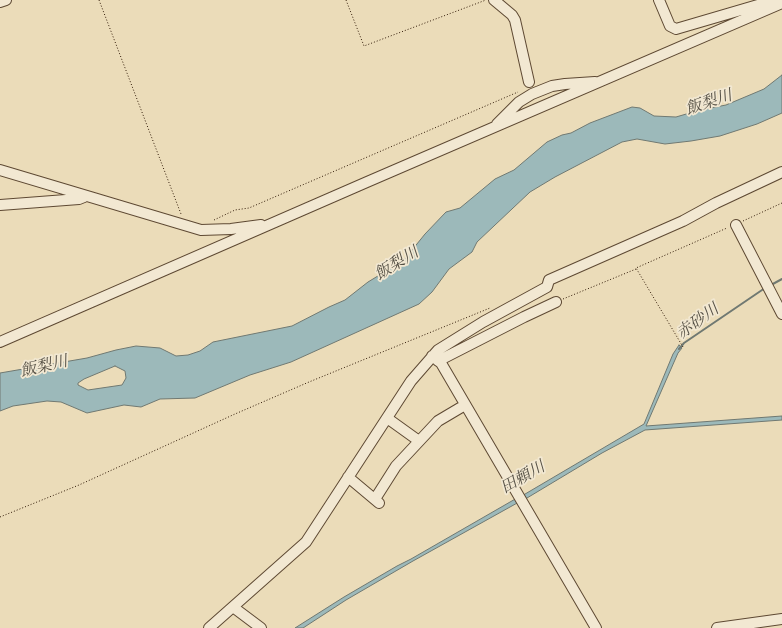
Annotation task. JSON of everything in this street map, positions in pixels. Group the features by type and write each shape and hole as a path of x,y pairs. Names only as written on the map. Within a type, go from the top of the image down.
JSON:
{"street":[{"path":"0,2 6,0"},
{"path":"494,0 515,20 529,89"},
{"path":"659,0 670,26 676,29 775,0"},
{"path":"0,342 782,3"},
{"path":"494,127 519,102 529,89 583,82 601,82"},
{"path":"0,170 86,197 201,230 231,229 275,223"},
{"path":"209,628 306,542 411,381 451,341 547,286 549,280 683,221 782,172"},
{"path":"0,205 79,199 86,197"},
{"path":"736,224 782,314"},
{"path":"435,358 556,302"},
{"path":"435,358 465,405 596,628"},
{"path":"348,477 377,501 393,469 438,421 465,405"},
{"path":"387,418 419,441"},
{"path":"233,607 260,628"},
{"path":"716,628 782,619"}],"path":[{"path":"99,0 184,221 183,225"},
{"path":"346,0 364,46 486,0"},
{"path":"208,222 235,210 249,208 529,89"},
{"path":"556,302 782,203"},
{"path":"636,268 683,347"},
{"path":"0,517 78,485 302,384 496,305"}],"water":[{"name":"飯梨川","path":"782,75 782,113 757,124 720,136 665,144 637,139 622,142 555,177 530,192 477,242 472,252 449,269 432,292 419,304 291,362 250,375 195,398 160,399 141,407 124,405 87,413 61,402 47,401 13,406 0,411 0,373 87,358 136,346 160,348 176,356 188,355 200,351 213,342 292,326 345,300 368,282 404,260 425,234 446,212 460,208 495,179 514,170 547,142 562,135 571,133 590,123 632,107 640,108 654,116 676,117 700,110 726,105 764,89","holes":["115,366 125,371 126,378 122,385 88,390 78,385 78,383 84,379"]},
{"path":"679,345 682,348 678,353 646,426 782,416 782,420 645,430 602,453 522,501 520,497 644,424 673,354"},
{"path":"517,498 519,502 346,600 303,628 295,628 344,597"}],"waterway":[{"name":"赤砂川","path":"771,285 782,279"},
{"name":"赤砂川","path":"679,349 684,343 765,288"}],"water label":[{"name":"田頼川","path":"523,478"}]}
